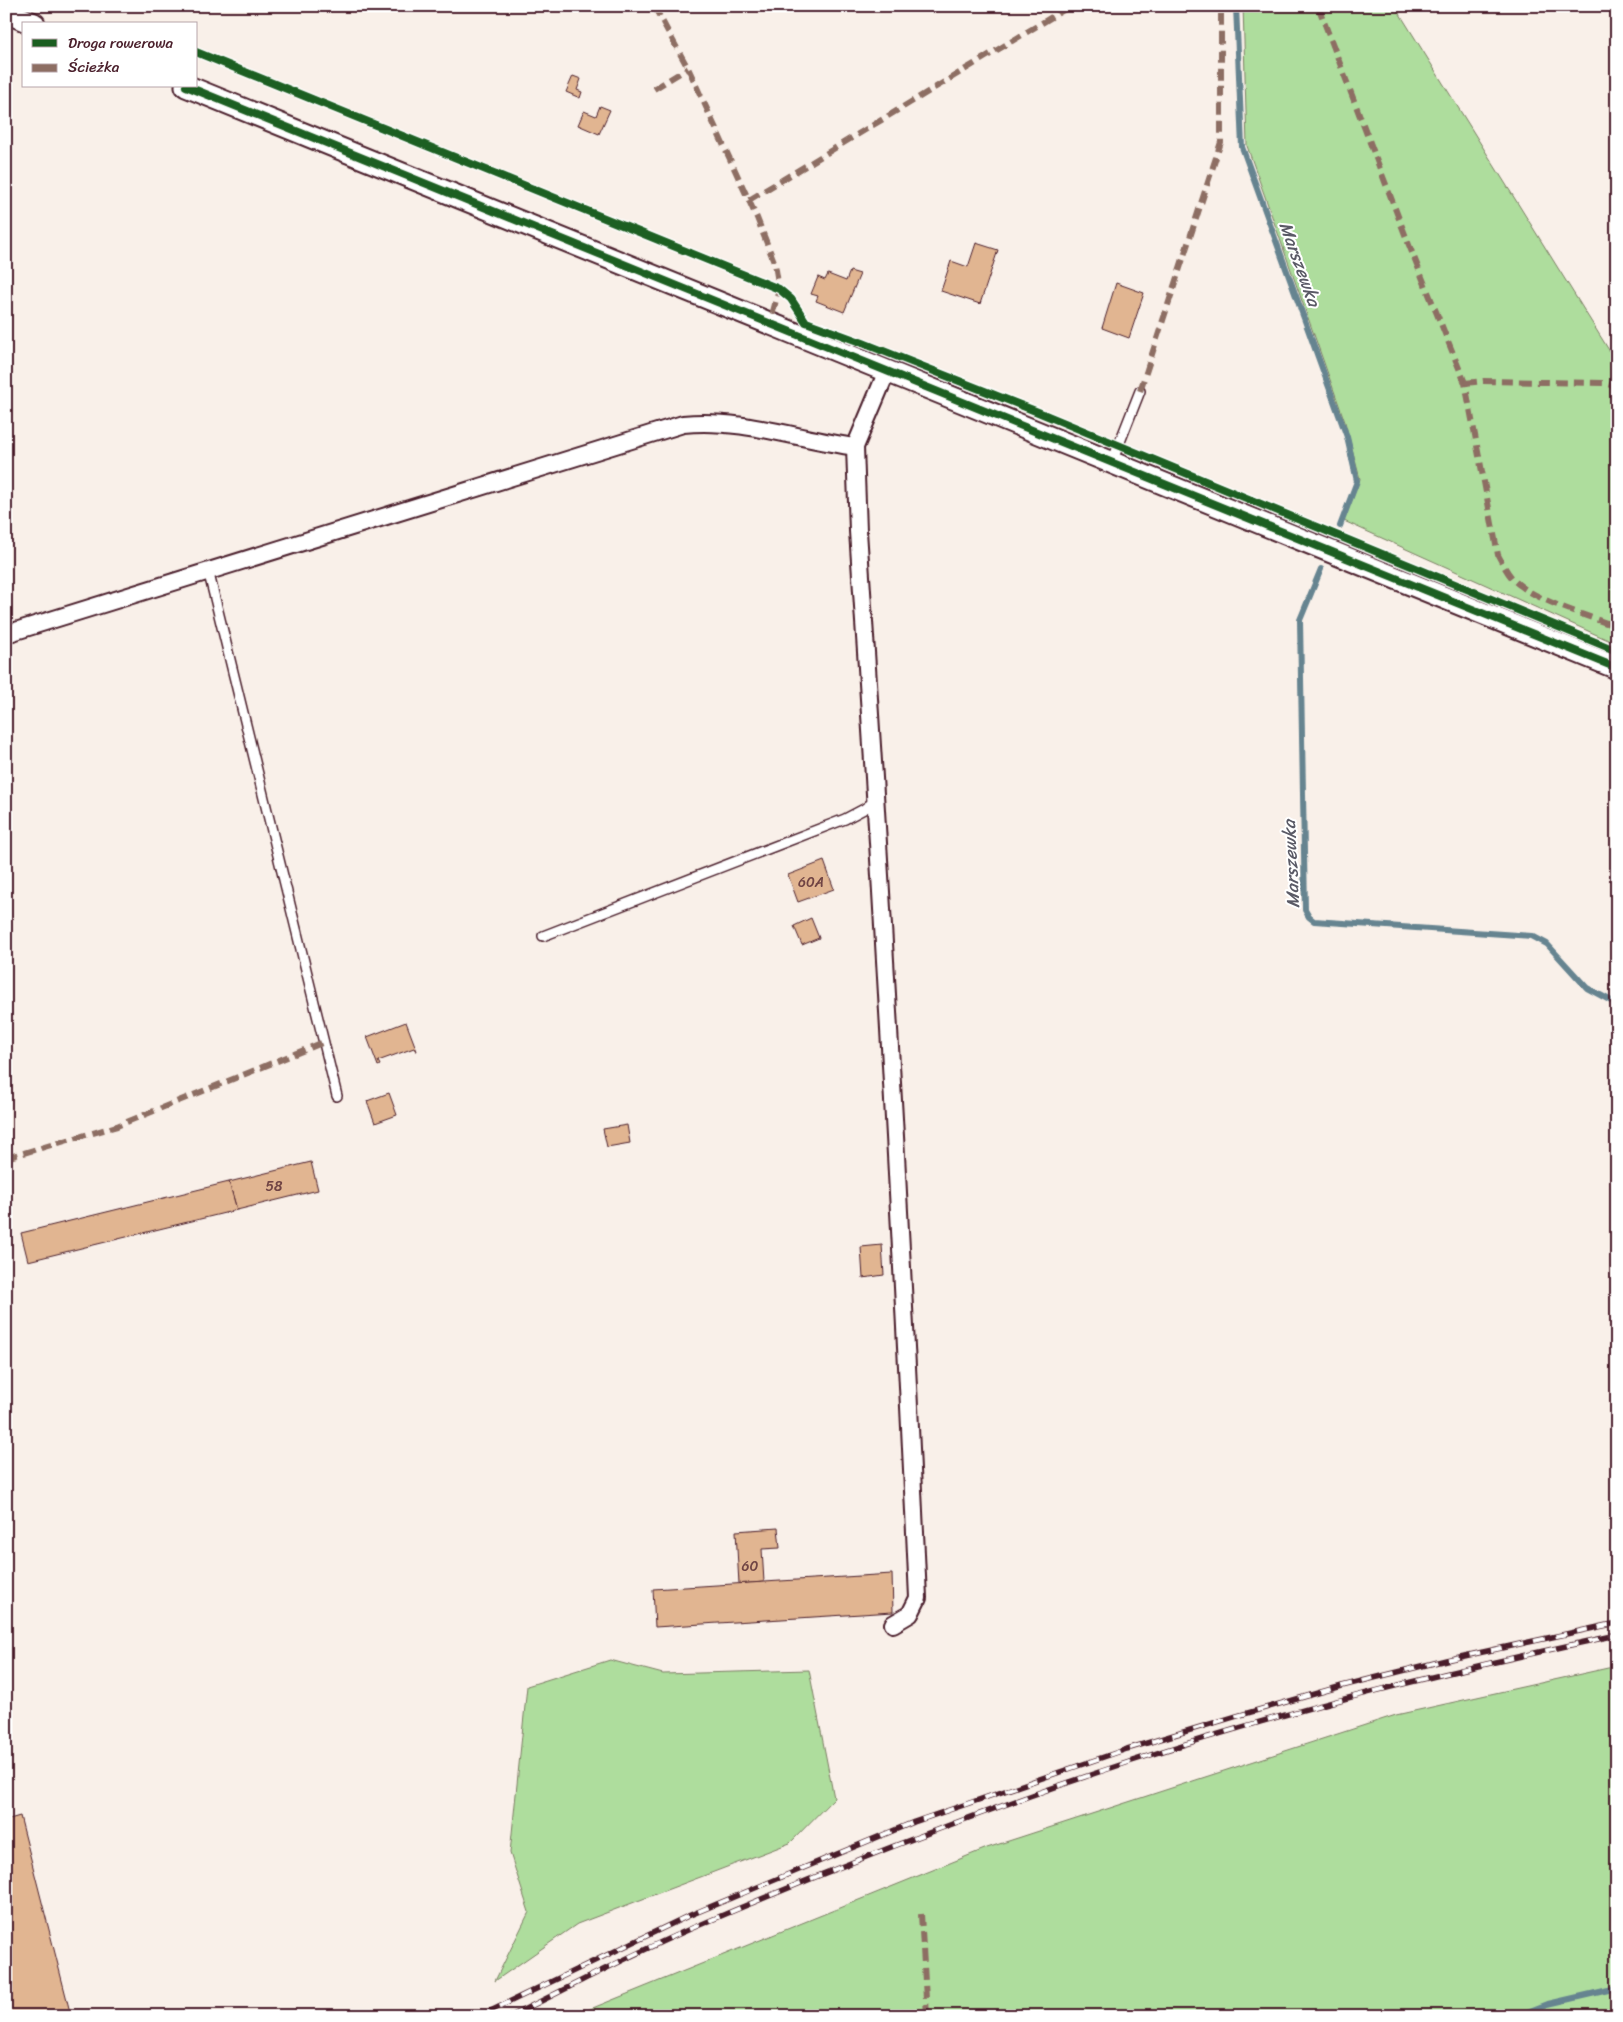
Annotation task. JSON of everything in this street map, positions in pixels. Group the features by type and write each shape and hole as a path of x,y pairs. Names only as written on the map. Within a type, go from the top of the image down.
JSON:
{"street":[{"path":"6,12 29,22"},
{"path":"191,88 1617,668"},
{"path":"886,372 855,447 901,1232 918,1598 910,1614 893,1624"},
{"path":"6,634 683,424 705,422 728,423 830,444 855,447"}],"lane":[{"path":"1112,462 1140,392"},
{"path":"208,570 336,1096"},
{"path":"544,936 845,819 864,809 875,800"}],"green space":[{"path":"1243,6 1395,6 1617,363 1617,644 1344,521 1360,479 1345,422 1247,146"},
{"path":"610,1660 663,1674 809,1670 834,1798 790,1843 577,1924 495,1981 529,1912 510,1853 527,1686"},
{"path":"1617,1666 1617,2016 573,2016 987,1848 1396,1715"}],"building":[{"path":"573,76 581,79 577,90 582,92 580,98 566,92"},
{"path":"600,106 610,110 599,134 578,125 584,111 596,116"},
{"path":"976,243 998,250 980,304 941,291 951,261 968,267"},
{"path":"850,271 860,274 844,312 816,301 818,296 811,294 818,277 825,280 828,274 846,281"},
{"path":"1116,283 1144,293 1129,338 1102,328"},
{"path":"824,861 834,889 798,902 788,875"},
{"path":"811,918 819,938 802,945 794,926"},
{"path":"406,1022 417,1051 414,1048 378,1061 380,1065 378,1066 367,1037"},
{"path":"389,1093 397,1115 375,1123 367,1101"},
{"path":"627,1125 630,1143 607,1147 603,1129"},
{"path":"311,1162 318,1190 237,1210 229,1182"},
{"path":"229,1182 237,1210 28,1261 21,1233"},
{"path":"882,1245 884,1275 863,1278 861,1247"},
{"path":"778,1528 780,1548 762,1549 764,1582 739,1584 736,1531"},
{"path":"892,1574 893,1612 655,1627 653,1589"},
{"path":"20,1816 71,2016 6,2016 6,1820"}],"waterway":[{"name":"Marszewka","path":"1236,6 1242,147 1347,437 1357,481 1340,526"},
{"name":"Marszewka","path":"1321,569 1300,620 1305,910 1309,917 1314,921 1532,936 1547,944 1587,988 1617,1004"},
{"path":"1517,2016 1548,2004 1617,1988"}],"railway":[{"path":"480,2016 688,1916 914,1822 1127,1749 1342,1686 1446,1660 1617,1623"},
{"path":"511,2016 678,1934 915,1838 1077,1779 1252,1724 1494,1662 1617,1635"}],"marked path":[{"path":"654,6 689,70 757,218 775,264 779,289 770,323"},
{"path":"749,200 1070,6"},
{"path":"1140,391 1221,142 1221,6"},
{"path":"1318,6 1409,245 1465,383 1498,555 1514,580 1530,592 1554,604 1617,627"},
{"path":"654,89 688,68"},
{"path":"1465,383 1483,381 1604,383 1617,387"},
{"path":"6,1158 117,1126 324,1042"},
{"path":"921,1914 927,2016"}],"cycle path":[{"path":"198,53 779,289 791,299 806,322 1038,412 1617,651"},
{"path":"191,88 1617,668"}]}
